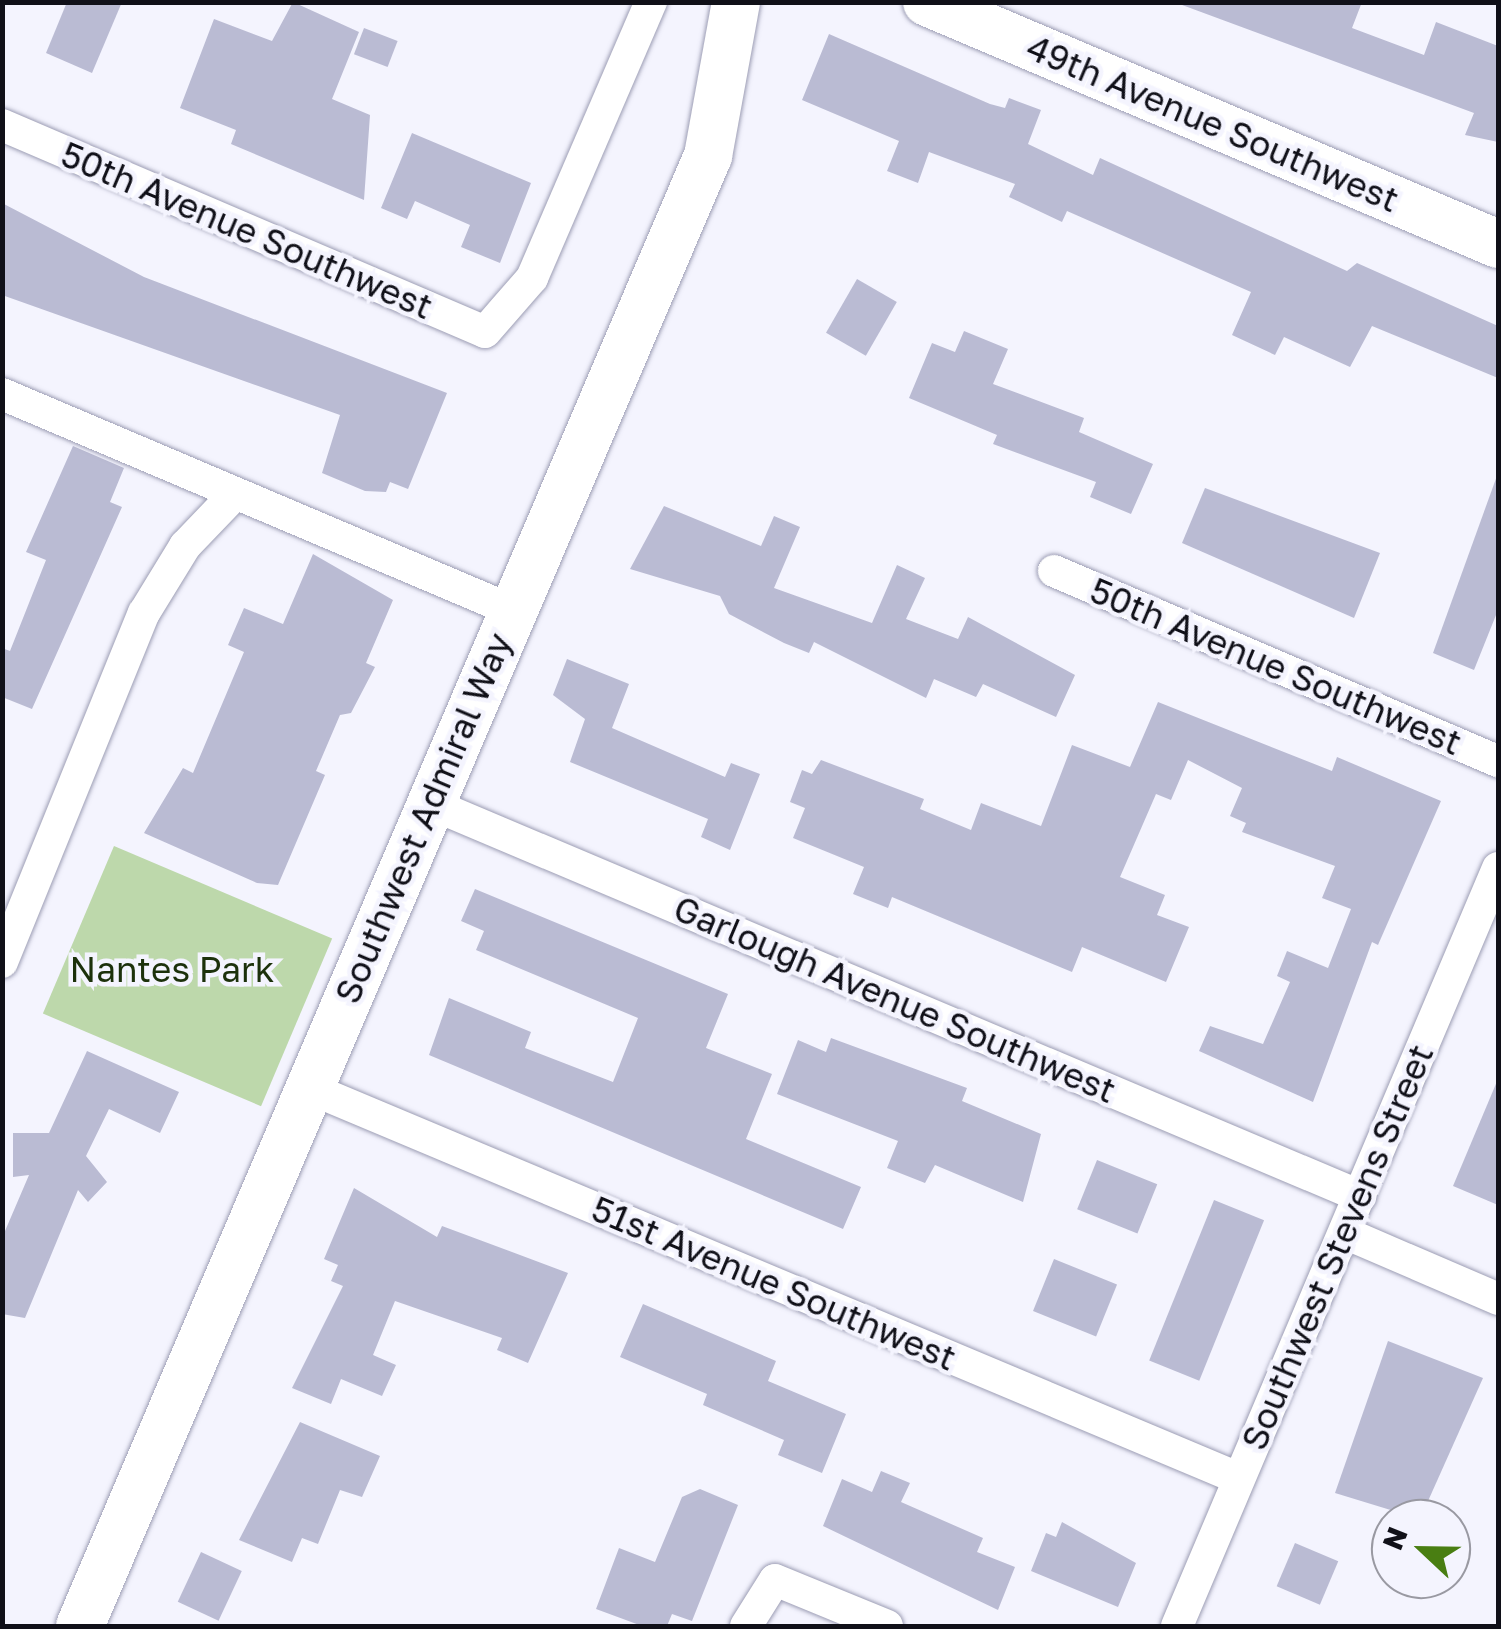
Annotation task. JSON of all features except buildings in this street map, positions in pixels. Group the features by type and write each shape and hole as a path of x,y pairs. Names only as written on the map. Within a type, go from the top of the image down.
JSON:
{"main road":[{"name":"Southwest Admiral Way","path":"80,1626 510,610 708,156 736,2"},
{"name":"49th Avenue Southwest","path":"927,2 1498,244"}],"street":[{"name":"50th Avenue Southwest","path":"2,125 492,330 532,278 651,2"},
{"path":"2,394 232,496 510,610"},
{"path":"2,962 144,613 185,546 232,496"},
{"name":"50th Avenue Southwest","path":"1054,571 1498,761"},
{"name":"Garlough Avenue Southwest","path":"430,803 1360,1196"},
{"name":"Southwest Stevens Street","path":"1178,1626 1498,868"},
{"name":"51st Avenue Southwest","path":"308,1088 1238,1478"},
{"path":"1345,1233 1498,1299"},
{"path":"746,1626 775,1580 887,1626"}],"green space":[{"name":"Nantes Park","path":"114,846 332,939 261,1106 43,1014"}]}
